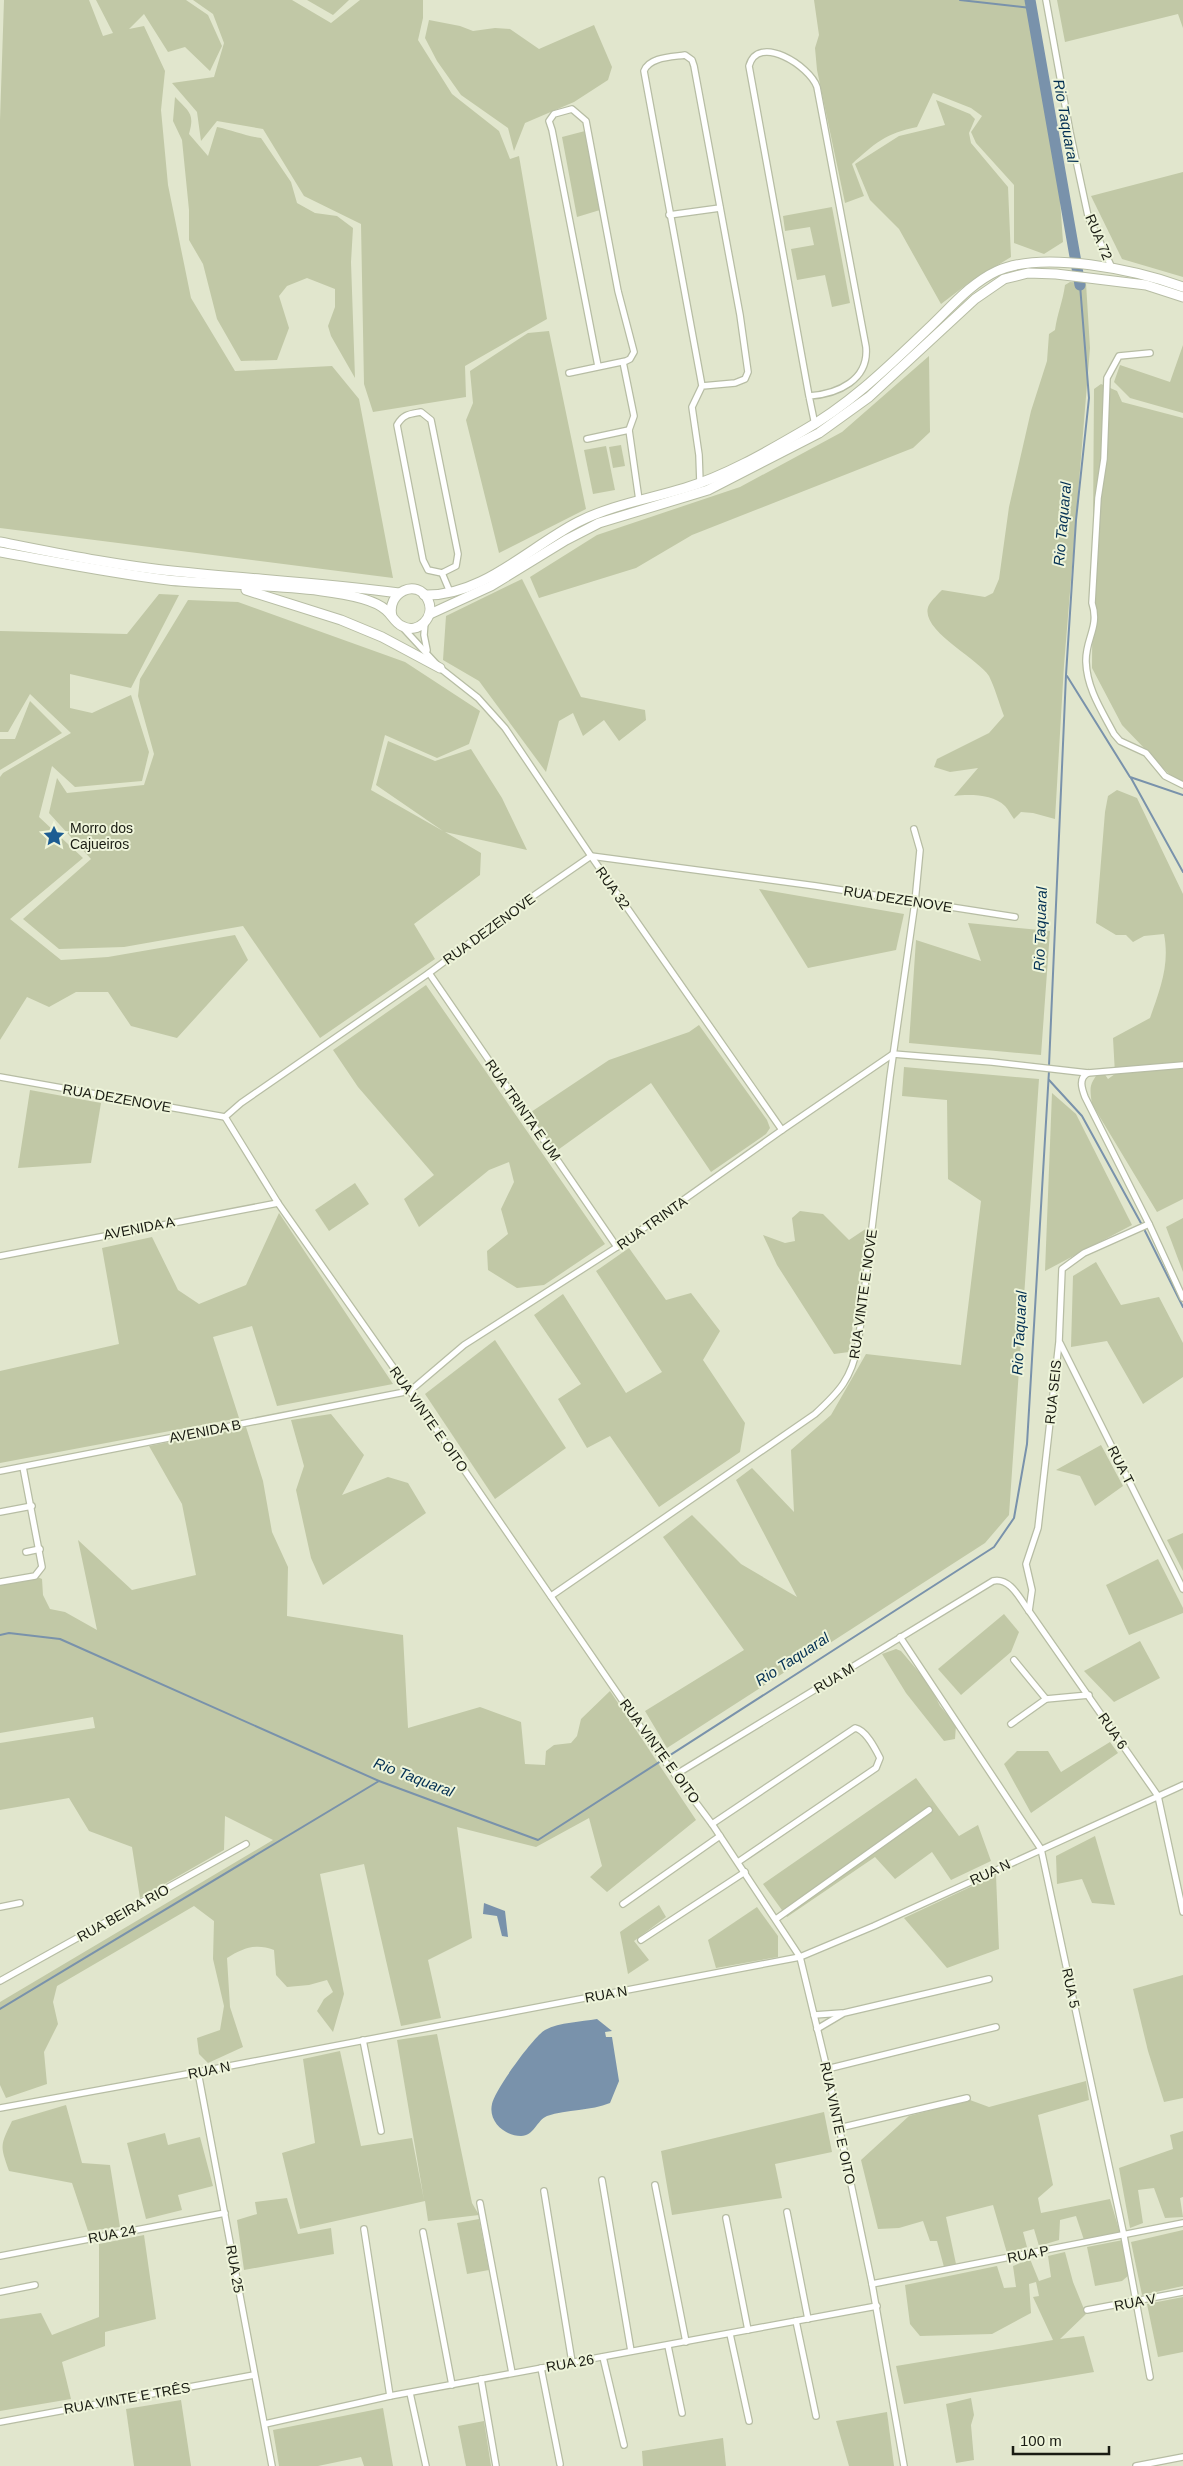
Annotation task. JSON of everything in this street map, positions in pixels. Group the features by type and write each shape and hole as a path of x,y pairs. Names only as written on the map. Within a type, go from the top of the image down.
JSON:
{"main road":[{"path":"0,542 55,553 172,571 324,583 399,593 412,589 424,594 450,592 486,578 577,523 639,500 700,483 815,424 873,381 972,286 984,278 1021,264 1068,264 1112,268 1144,274 1183,287"},
{"path":"0,552 170,581 350,595 373,601 405,628 414,628 425,622 430,614 499,582 566,540 599,523 708,490 819,433 869,397 974,299 997,283 1028,273 1070,275 1146,285 1183,297"},
{"path":"219,584 249,591 341,620 382,637 440,668"},
{"path":"395,620 392,603 399,593"},
{"path":"424,594 429,602 430,614"}],"street":[{"name":"RUA 72","path":"1046,0 1088,216 1112,268"},
{"path":"809,396 834,391 858,376 863,370 867,359 866,347 817,87 811,75 783,55 757,54 751,59 749,66 809,396 815,424"},
{"path":"700,483 699,455 692,407 702,386 644,71 646,66 654,61 685,55 692,60 694,66 748,372 745,379 735,383 702,386"},
{"path":"569,373 623,362 630,359 634,352 618,291 586,121 577,111 566,110 554,114 549,121 598,366"},
{"path":"670,215 720,208"},
{"path":"1150,353 1119,356 1107,378 1105,450 1098,498 1092,602 1096,615 1086,661 1089,684 1114,734 1120,741 1146,753 1165,776 1183,785"},
{"path":"623,362 634,416 629,430 639,500"},
{"path":"422,412 431,420 458,554 456,566 442,573 428,570 423,560 397,425 401,418 407,414 422,412"},
{"path":"587,438 629,430"},
{"path":"442,573 450,592"},
{"name":"RUA 32","path":"395,620 440,668 478,698 505,728 591,856 782,1130"},
{"name":"RUA 32","path":"425,622 425,646 432,658"},
{"name":"RUA VINTE E NOVE","path":"551,1596 815,1414 844,1384 853,1366 858,1345 915,902 920,850 914,830"},
{"name":"RUA DEZENOVE","path":"0,1077 225,1117 241,1103 429,973 526,901 591,856 806,884 1015,917"},
{"name":"RUA TRINTA E UM","path":"429,973 617,1247"},
{"path":"894,1054 1088,1073 1183,1065"},
{"name":"RUA TRINTA","path":"410,1390 464,1345 617,1247 782,1130 894,1054"},
{"path":"1088,1073 1083,1078 1081,1084 1085,1097 1183,1298"},
{"name":"RUA VINTE E OITO","path":"225,1117 278,1203 410,1390 655,1748 712,1824 800,1957 827,2069 872,2284 904,2466"},
{"name":"AVENIDA A","path":"0,1256 278,1203"},
{"name":"RUA SEIS","path":"1029,1611 1032,1590 1026,1564 1038,1528 1059,1342 1060,1273 1064,1266 1084,1253 1148,1225"},
{"name":"RUA T","path":"1059,1342 1183,1589"},
{"name":"AVENIDA B","path":"0,1472 410,1390"},
{"path":"0,1582 36,1576 42,1567 32,1506 23,1467"},
{"path":"0,1512 32,1506"},
{"path":"26,1552 40,1549"},
{"name":"RUA 6","path":"993,1581 1001,1580 1008,1583 1158,1796 1183,1912"},
{"name":"RUA M","path":"675,1775 993,1581"},
{"name":"RUA 5","path":"900,1637 1041,1849 1124,2236 1150,2377"},
{"path":"1014,1660 1046,1699"},
{"path":"1011,1724 1046,1699 1088,1695"},
{"path":"712,1824 855,1728 862,1731 877,1752 880,1758 876,1768 738,1862"},
{"name":"RUA N","path":"0,2108 800,1957 1183,1785"},
{"path":"776,1919 929,1810"},
{"path":"623,1904 720,1836"},
{"name":"RUA BEIRA RIO","path":"0,1982 246,1844"},
{"path":"641,1940 745,1872"},
{"path":"0,1907 20,1903"},
{"path":"814,2015 844,2013 989,1979"},
{"path":"817,2029 844,2013"},
{"path":"827,2069 996,2027"},
{"path":"363,2040 381,2131"},
{"name":"RUA 25","path":"198,2072 272,2466"},
{"path":"839,2128 966,2098"},
{"path":"602,2180 632,2351"},
{"path":"655,2186 686,2342"},
{"path":"544,2192 572,2362"},
{"path":"480,2203 512,2374"},
{"path":"786,2212 808,2319"},
{"name":"RUA 24","path":"0,2256 224,2213"},
{"path":"726,2218 748,2330"},
{"name":"RUA P","path":"872,2284 1183,2223"},
{"path":"364,2229 390,2396"},
{"path":"423,2232 452,2384"},
{"path":"0,2292 35,2285"},
{"name":"RUA V","path":"1087,2310 1183,2292"},
{"name":"RUA 26","path":"265,2424 452,2384 668,2346 876,2306"},
{"path":"796,2321 816,2416"},
{"path":"730,2334 749,2421"},
{"path":"668,2346 682,2414"},
{"path":"604,2357 624,2445"},
{"path":"541,2368 560,2464"},
{"name":"RUA VINTE E TRÊS","path":"0,2422 254,2375"},
{"path":"481,2379 496,2466"},
{"path":"410,2393 426,2466"},
{"path":"1136,2466 1183,2457"}],"green space":[{"path":"4,0 89,0 103,36 113,33 96,0 186,0 208,15 222,46 210,71 185,47 168,52 144,14 129,29 144,26 165,71 161,110 168,185 191,298 235,371 332,366 359,399 393,578 0,528 0,120"},
{"path":"193,0 292,0 331,23 360,0 423,0 423,18 418,40 452,94 499,131 510,159 519,156 547,319 465,366 466,397 373,412 364,384 361,224 304,196 263,129 217,121 201,141 197,112 172,83 214,77 224,43 213,14"},
{"path":"307,0 349,0 333,15"},
{"path":"814,0 1032,0 1044,99 1058,171 1063,242 1044,254 1014,243 1014,185 976,143 971,132 982,116 971,108 933,93 917,127 897,132 881,140 852,164 864,196 845,203 817,70 815,48 819,35"},
{"path":"1057,0 1183,0 1183,28 1178,14 1065,42"},
{"path":"429,20 460,26 473,31 495,28 510,29 539,49 594,25 612,67 608,80 574,102 525,123 514,151 508,128 461,95 437,61 425,38"},
{"path":"175,97 190,113 191,127 189,134 208,156 217,127 261,138 291,182 297,203 315,213 337,216 353,228 351,262 355,378 331,336 328,326 335,307 335,289 307,278 287,286 279,296 289,328 277,360 241,361 217,319 203,264 189,240 189,210 182,140 173,121"},
{"path":"936,100 970,114 975,119 969,133 971,143 1008,187 1011,257 970,282 941,304 899,229 870,200 855,164 899,136 945,125"},
{"path":"585,131 600,210 577,217 562,137"},
{"path":"1183,172 1183,277 1122,259 1091,196"},
{"path":"832,207 850,303 832,307 825,275 797,280 791,249 814,245 810,227 785,231 783,216"},
{"path":"1070,282 1086,283 1090,348 1064,665 1055,819 1021,812 1014,819 1005,806 994,799 974,795 954,796 978,768 950,772 934,767 937,759 989,733 1004,716 989,676 940,633 932,624 928,614 929,605 942,590 985,597 993,593 999,579 1009,507 1031,411 1047,361 1049,334 1055,330 1065,285"},
{"path":"549,331 586,509 499,553 466,420 473,403 470,371 528,333"},
{"path":"1183,345 1183,413 1130,398 1114,382 1120,365 1170,382"},
{"path":"929,356 930,432 913,448 692,535 636,568 539,598 530,577 597,535 740,487 842,432"},
{"path":"1101,384 1117,391 1122,402 1183,418 1183,782 1169,774 1122,725 1092,668 1094,389"},
{"path":"621,445 625,466 613,468 609,447"},
{"path":"606,446 615,490 593,494 584,450"},
{"path":"522,579 581,697 645,710 646,720 619,741 604,720 583,736 573,713 559,721 546,772 479,681 443,660 446,616"},
{"path":"159,594 179,595 131,688 70,674 70,708 92,713 131,695 149,752 142,781 75,787 52,766 39,817 83,858 10,919 61,960 108,957 235,935 248,960 177,1038 131,1026 108,992 76,992 49,1007 27,997 0,1040 0,777 3,773 71,733 30,694 8,732 0,732 0,631 127,634"},
{"path":"188,600 238,602 405,662 480,711 469,744 437,758 385,735 371,790 443,831 376,785 388,741 435,761 471,749 502,798 527,850 445,832 481,853 480,875 414,924 435,959 320,1038 243,926 124,947 59,949 23,919 91,859 49,813 57,778 67,793 144,785 154,754 138,696 140,679"},
{"path":"30,701 62,733 0,770 0,739 15,739"},
{"path":"1117,790 1137,798 1183,894 1183,1199 1157,1212 1092,1104 1091,1085 1101,1069 1108,1079 1115,1074 1113,1038 1150,1018 1163,977 1166,956 1164,934 1144,936 1133,942 1126,935 1116,935 1096,923 1105,812 1108,796"},
{"path":"759,889 904,914 896,950 808,968"},
{"path":"968,923 1050,931 1041,1055 909,1043 916,940 981,961"},
{"path":"426,985 605,1244 544,1285 517,1288 488,1270 487,1251 508,1234 501,1209 514,1182 509,1162 489,1170 419,1227 404,1199 434,1175 358,1087 333,1050"},
{"path":"699,1025 767,1120 770,1128 766,1134 711,1172 651,1083 555,1152 528,1114 609,1060 689,1032"},
{"path":"904,1067 1039,1079 1009,1515 985,1543 667,1748 645,1711 744,1650 663,1537 692,1515 741,1564 797,1597 736,1480 752,1468 794,1512 791,1450 831,1415 866,1354 961,1365 981,1201 948,1179 947,1100 902,1096"},
{"path":"30,1090 101,1103 91,1163 18,1168"},
{"path":"1052,1093 1076,1114 1132,1225 1045,1271"},
{"path":"355,1183 369,1204 329,1231 315,1210"},
{"path":"800,1211 823,1214 849,1240 867,1228 849,1352 834,1354 777,1265 763,1235 785,1243 795,1241 792,1218"},
{"path":"279,1213 393,1384 277,1406 252,1326 213,1337 239,1418 0,1463 0,1371 119,1344 102,1248 152,1237 178,1290 199,1304 246,1285"},
{"path":"1183,1218 1183,1272 1166,1227"},
{"path":"629,1248 666,1300 691,1293 720,1331 703,1360 745,1423 740,1452 659,1507 610,1436 587,1448 558,1399 581,1384 534,1315 563,1294 626,1393 662,1372 596,1271"},
{"path":"1096,1262 1121,1305 1159,1297 1183,1343 1183,1377 1143,1404 1107,1341 1071,1347 1073,1276"},
{"path":"495,1340 566,1448 495,1499 425,1394"},
{"path":"331,1414 364,1455 342,1495 388,1477 408,1483 426,1513 323,1585 311,1558 296,1490 304,1466 291,1420"},
{"path":"246,1427 263,1481 272,1532 288,1567 287,1616 403,1635 408,1728 480,1707 521,1722 525,1764 545,1765 546,1751 554,1745 571,1743 577,1736 581,1719 610,1691 696,1820 607,1892 590,1877 602,1866 589,1818 536,1847 457,1827 472,1938 428,1960 441,2018 401,2026 364,1864 320,1874 344,1994 333,2032 317,2011 324,1999 333,1992 327,1980 309,1985 287,1987 276,1975 274,1950 261,1947 250,1948 227,1958 230,2007 243,2047 208,2063 199,2054 197,2038 220,2030 224,2006 213,1959 214,1921 194,1906 57,1986 53,2002 58,2024 44,2052 47,2084 6,2098 0,2085 0,2002 273,1840 225,1816 224,1850 140,1898 132,1847 89,1831 69,1798 0,1810 0,1743 95,1728 93,1717 0,1733 0,1581 31,1574 42,1579 43,1595 50,1609 65,1612 97,1630 78,1540 132,1590 196,1575 182,1504 149,1446"},
{"path":"1101,1445 1123,1486 1095,1506 1080,1476 1056,1470"},
{"path":"1183,1533 1183,1571 1167,1540"},
{"path":"1158,1559 1183,1608 1183,1613 1129,1635 1106,1585"},
{"path":"1004,1614 1019,1632 1011,1652 961,1695 938,1669"},
{"path":"1140,1641 1160,1678 1114,1702 1084,1671"},
{"path":"896,1649 901,1651 929,1684 940,1706 956,1725 955,1739 944,1741 906,1693 882,1654"},
{"path":"1110,1742 1118,1753 1031,1813 1004,1764 1017,1751 1048,1751 1061,1772"},
{"path":"916,1778 959,1836 978,1825 991,1861 951,1880 932,1852 895,1879 875,1857 787,1917 763,1884"},
{"path":"1095,1836 1115,1905 1092,1903 1082,1879 1057,1884 1056,1856"},
{"path":"996,1875 999,1949 947,1968 904,1918"},
{"path":"659,1905 666,1917 634,1941 649,1960 628,1974 620,1932"},
{"path":"757,1907 778,1936 778,1957 716,1968 708,1940"},
{"path":"1183,1975 1183,2098 1164,2102 1148,2051 1133,1989"},
{"path":"437,2034 472,2203 479,2215 428,2221 425,2201 300,2229 282,2153 315,2143 303,2059 340,2051 361,2146 412,2138 424,2200 397,2040"},
{"path":"1086,2081 1089,2100 1038,2115 1053,2185 1038,2198 1041,2213 1110,2199 1120,2233 1084,2240 1076,2216 1060,2220 1059,2240 1039,2246 1034,2229 1023,2232 1027,2247 1007,2253 993,2205 946,2217 956,2264 944,2267 937,2241 930,2241 923,2221 899,2228 878,2229 861,2160 909,2116 970,2100 989,2107"},
{"path":"66,2105 82,2163 110,2165 120,2227 88,2231 72,2183 9,2171 4,2156 3,2141 12,2121"},
{"path":"824,2112 832,2152 775,2164 782,2198 672,2215 661,2151"},
{"path":"1183,2131 1183,2197 1180,2198 1183,2217 1165,2218 1154,2188 1138,2190 1143,2223 1130,2228 1119,2168 1173,2149 1170,2135"},
{"path":"165,2133 168,2145 200,2137 213,2186 178,2195 182,2210 146,2219 127,2143"},
{"path":"287,2198 298,2234 331,2228 334,2254 244,2270 237,2220 257,2214 255,2202"},
{"path":"479,2219 489,2270 467,2274 457,2223"},
{"path":"1183,2230 1183,2286 1142,2295 1131,2242"},
{"path":"144,2235 156,2319 105,2332 105,2346 62,2362 71,2399 0,2411 0,2319 41,2313 52,2335 99,2317 99,2244"},
{"path":"1123,2240 1129,2275 1122,2281 1095,2286 1087,2247"},
{"path":"1065,2252 1073,2282 1086,2314 1060,2339 1084,2336 1094,2372 904,2404 896,2366 1053,2340 1033,2297 1039,2296 1036,2282 1029,2284 1031,2313 992,2334 920,2336 910,2324 905,2285 997,2266 1004,2288 1016,2287 1013,2266 1030,2259 1039,2281 1051,2277 1048,2256"},
{"path":"1183,2297 1183,2352 1158,2357 1147,2304"},
{"path":"971,2398 974,2415 971,2425 974,2460 956,2463 946,2404"},
{"path":"181,2400 191,2466 134,2466 126,2409"},
{"path":"383,2408 393,2466 364,2466 361,2457 318,2466 279,2466 273,2430"},
{"path":"887,2412 894,2466 849,2466 836,2421"},
{"path":"484,2421 491,2466 466,2466 458,2426"},
{"path":"723,2438 726,2466 643,2466 642,2451"}],"water":[{"path":"484,1903 505,1911 508,1937 502,1936 497,1916 483,1914"},
{"path":"597,2019 612,2031 605,2032 606,2037 612,2037 619,2081 610,2103 603,2106 547,2116 532,2131 525,2135 515,2135 503,2130 492,2116 491,2110 494,2097 532,2042 551,2027"}],"waterway":[{"path":"960,0 1031,8"},
{"name":"Rio Taquaral","path":"1030,0 1080,285"},
{"name":"Rio Taquaral","path":"1049,1066 1066,675 1076,520 1089,398 1080,285"},
{"path":"1067,676 1130,777 1183,795"},
{"path":"1131,778 1183,872"},
{"name":"Rio Taquaral","path":"0,1635 9,1633 60,1639 379,1781 538,1840 994,1547 1014,1518 1027,1444 1049,1071"},
{"path":"1049,1080 1082,1116 1142,1225"},
{"path":"1144,1229 1183,1307"},
{"path":"0,2009 379,1781"}],"place":[{"name":"Morro dos Cajueiros","path":"54,836"}]}
